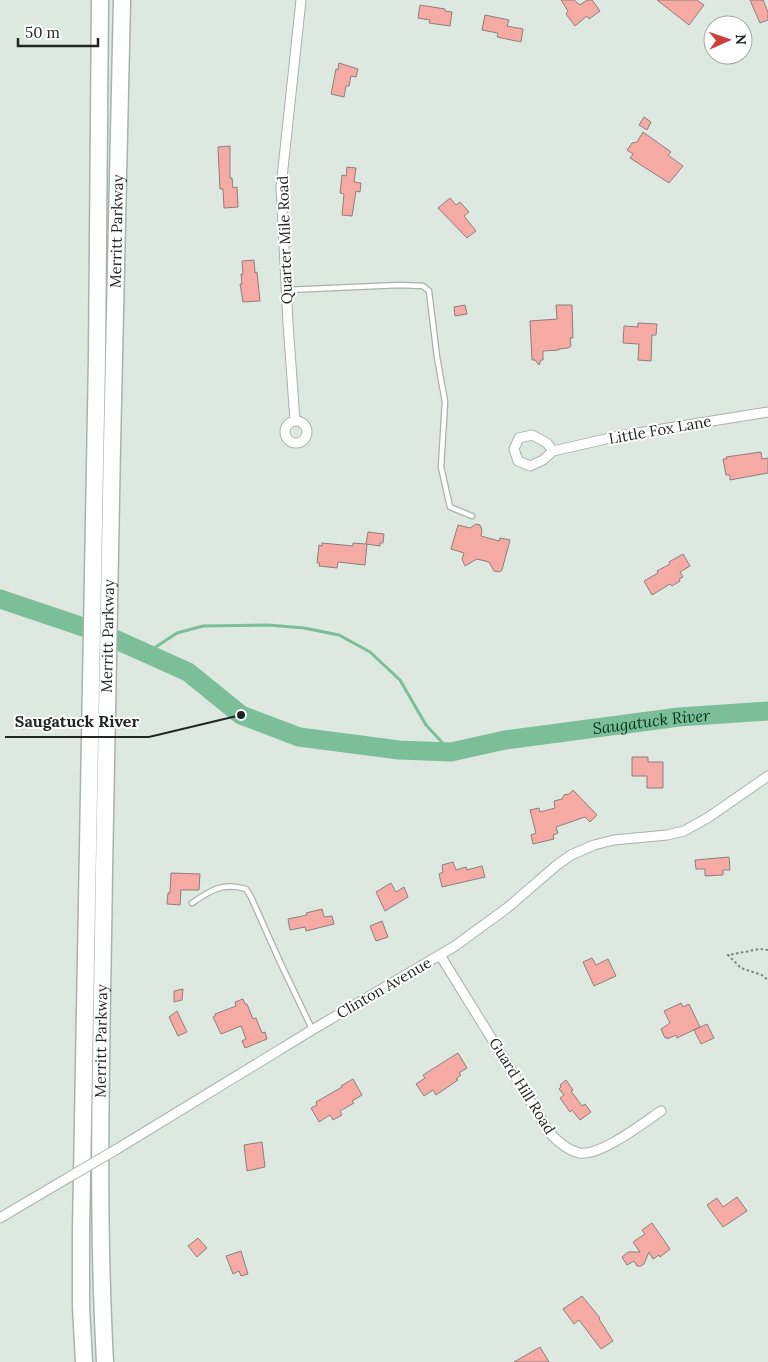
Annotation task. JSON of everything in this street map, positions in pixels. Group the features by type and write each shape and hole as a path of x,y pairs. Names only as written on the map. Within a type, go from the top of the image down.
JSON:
{"highway":[{"path":"95,0 98,146"},
{"name":"Merritt Parkway","path":"100,0 97,357 101,575"},
{"name":"Merritt Parkway","path":"84,1362 81,1307 81,1240 99,698 101,575 122,0"},
{"name":"Merritt Parkway","path":"99,698 100,1246 105,1362"}],"street":[{"name":"Quarter Mile Road","path":"295,421 281,187 301,0"},
{"name":"Little Fox Lane","path":"553,451 620,436 768,412"},
{"name":"Clinton Avenue","path":"0,1218 440,954 507,908 571,855 594,845 614,840 667,835 684,830 709,818 768,776"},
{"name":"Guard Hill Road","path":"440,954 550,1133 563,1146 580,1153 600,1149 661,1111"}],"lane":[{"path":"286,290 423,286 429,291 445,402 441,458 445,489 450,507 472,516"},
{"path":"192,903 207,893 221,888 234,886 246,889 312,1030"}],"path":[{"path":"768,950 760,949 728,955 741,968 762,975 768,980"}],"building":[{"path":"561,0 574,0 580,5 587,0 592,0 600,11 589,19 587,16 575,26 566,14 568,11"},
{"path":"657,0 697,0 704,5 689,25"},
{"path":"750,0 763,0 768,12 768,20 760,23"},
{"path":"420,5 452,12 450,26 429,23 430,20 418,18"},
{"path":"485,15 509,20 507,26 523,29 521,42 497,37 498,33 482,30"},
{"path":"339,63 358,69 356,77 351,76 349,86 346,86 344,97 331,94"},
{"path":"644,117 651,122 647,130 639,125"},
{"path":"643,132 671,152 668,155 683,166 669,183 630,158 633,154 627,150 632,143 637,142"},
{"path":"230,146 230,178 232,178 233,188 237,187 238,207 224,208 223,189 220,189 218,147"},
{"path":"347,167 356,168 354,182 361,183 360,192 356,191 352,216 342,215 344,194 340,193 342,175 346,176"},
{"path":"450,198 456,205 460,202 469,212 464,216 476,231 467,238 438,208"},
{"path":"254,260 260,301 243,302 240,284 242,284 241,274 243,274 242,261"},
{"path":"465,305 467,314 455,316 454,307"},
{"path":"556,305 572,305 573,338 570,338 571,346 559,350 543,351 543,360 541,360 539,365 535,360 532,360 530,321 557,319"},
{"path":"638,323 657,324 656,335 652,335 651,361 638,360 639,344 623,343 624,326 638,327"},
{"path":"761,452 762,459 768,458 768,473 730,480 730,475 726,475 723,459 727,459 726,457"},
{"path":"476,524 480,525 482,530 481,536 499,541 500,538 510,540 502,570 499,572 494,571 489,562 477,559 465,566 462,559 464,553 451,549 458,525 470,528"},
{"path":"368,532 384,534 383,543 380,543 380,546 367,544 365,565 338,562 337,568 319,566 320,563 317,563 319,545 322,546 322,543 353,546 353,543 366,544"},
{"path":"683,554 690,566 680,572 683,577 679,579 680,581 672,586 670,584 652,595 644,581"},
{"path":"632,757 648,757 648,762 663,762 663,788 647,788 647,776 632,776"},
{"path":"573,790 597,815 590,822 585,817 556,827 558,833 553,835 554,839 533,844 531,835 536,833 530,810 539,808 540,812 555,808 554,801 562,799 564,795 569,794"},
{"path":"729,857 730,870 723,870 723,875 705,876 705,869 696,869 695,860"},
{"path":"453,862 456,870 466,867 467,870 482,866 485,877 442,887 439,874 443,872 442,865"},
{"path":"171,873 200,874 199,890 181,890 180,905 167,904 168,893 170,893"},
{"path":"391,883 396,892 404,887 408,897 385,911 376,892"},
{"path":"322,909 324,917 332,916 334,924 306,931 305,927 290,930 288,919 307,915 306,913"},
{"path":"382,921 388,937 376,941 370,926"},
{"path":"592,958 596,965 608,959 616,976 594,986 583,962"},
{"path":"183,989 182,1000 174,1002 174,991"},
{"path":"243,999 253,1019 256,1018 262,1033 265,1032 267,1039 245,1048 242,1041 246,1039 241,1026 221,1034 213,1017 215,1014 236,1006 235,1002"},
{"path":"681,1003 683,1007 689,1004 700,1027 677,1038 676,1035 667,1039 661,1029 670,1023 664,1011"},
{"path":"177,1011 187,1032 178,1036 169,1017"},
{"path":"707,1024 714,1038 701,1044 694,1030"},
{"path":"458,1053 467,1068 459,1073 461,1075 456,1079 458,1080 436,1095 433,1090 424,1096 416,1084 425,1078 423,1075"},
{"path":"353,1079 362,1095 352,1101 354,1103 340,1111 342,1115 333,1120 330,1115 319,1122 311,1108 317,1105 316,1102"},
{"path":"566,1080 573,1090 571,1091 582,1106 585,1104 591,1112 580,1120 572,1110 570,1112 560,1098 564,1095 559,1089 560,1085"},
{"path":"262,1142 265,1167 247,1171 244,1145"},
{"path":"737,1197 747,1211 723,1227 707,1205 717,1198 723,1207"},
{"path":"652,1223 670,1249 660,1257 659,1255 653,1259 649,1252 644,1264 641,1266 637,1266 634,1261 627,1265 622,1257 628,1252 640,1252 633,1242 645,1234 642,1230"},
{"path":"198,1238 207,1248 197,1257 188,1246"},
{"path":"241,1251 248,1274 241,1276 239,1271 233,1274 226,1256"},
{"path":"582,1296 600,1318 613,1341 601,1349 579,1320 574,1324 563,1309"},
{"path":"540,1347 549,1362 514,1362"}],"waterway":[{"name":"Saugatuck River","path":"0,599 101,633 188,672 241,715 299,737 399,750 451,752 505,740 679,717 768,711"},
{"path":"145,654 177,633 203,626 268,625 304,628 339,635 370,652 400,680 426,725 451,752"}],"place":[{"name":"Saugatuck River","path":"241,715"}]}
